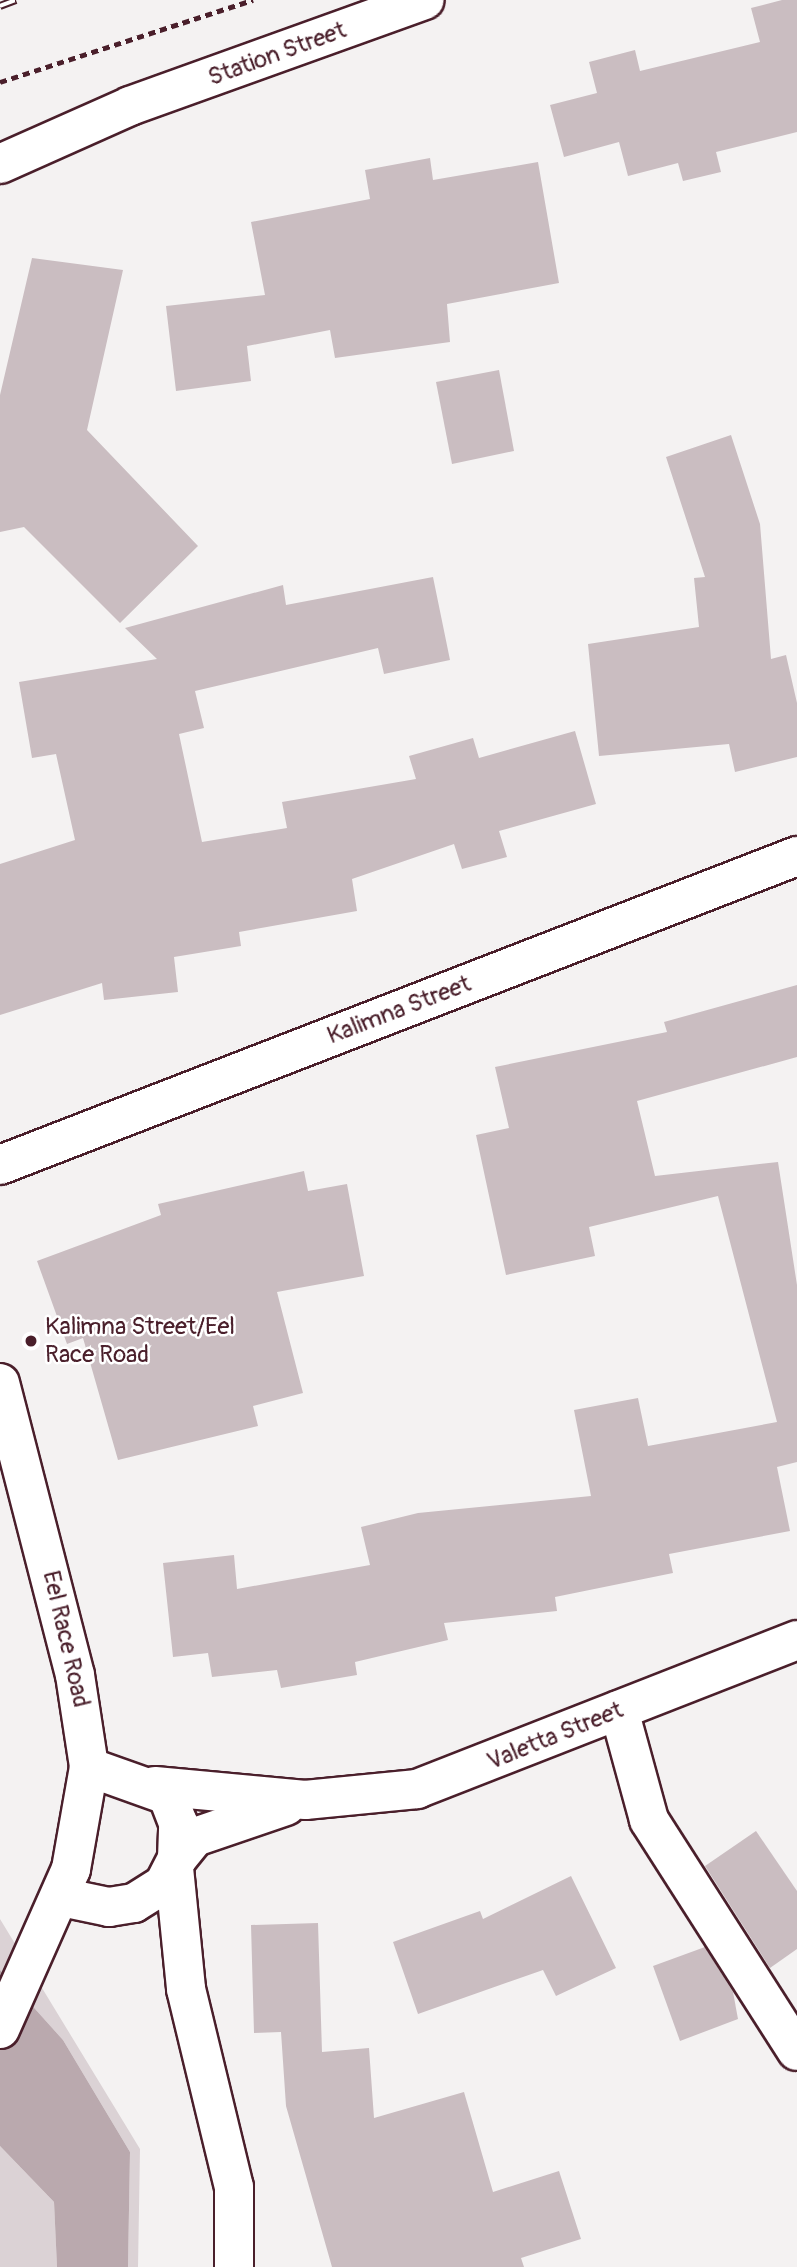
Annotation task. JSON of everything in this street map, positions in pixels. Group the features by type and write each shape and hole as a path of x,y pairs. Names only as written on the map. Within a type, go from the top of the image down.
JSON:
{"street":[{"name":"Station Street","path":"0,164 130,106 424,0"},
{"name":"Station Street","path":"0,138 130,106"},
{"name":"Kalimna Street","path":"0,1165 797,856"},
{"name":"Eel Race Road","path":"0,1383 75,1675 89,1767 83,1822 61,1897 0,2029"},
{"name":"Valetta Street","path":"175,1864 202,1834 305,1801 417,1789 797,1640"},
{"path":"619,1710 649,1820 797,2051"},
{"name":"Valetta Street","path":"89,1767 155,1786 305,1801"},
{"path":"155,1786 167,1795 178,1823 175,1864 186,1989 234,2188 234,2267"},
{"path":"109,1907 148,1896 175,1864"},
{"path":"61,1897 109,1907 148,1922 186,1989"}],"path":[{"path":"0,82 253,0"}],"shaded area":[{"path":"0,1919 140,2149 138,2267 128,2267 130,2152 63,2040 0,1970"},
{"path":"0,1970 63,2040 130,2152 128,2267 57,2267 54,2202 0,2146"},
{"path":"0,2146 54,2202 57,2267 0,2267"}],"building":[{"path":"782,0 797,0 797,132 716,152 721,172 683,181 678,163 628,176 619,142 564,157 550,105 597,93 589,62 635,50 640,71 760,42 751,8"},
{"path":"430,158 433,180 538,162 559,283 447,304 450,342 335,358 330,330 247,346 251,381 176,391 166,306 265,295 251,222 370,199 365,170"},
{"path":"32,258 123,270 87,430 198,546 120,623 24,527 0,532 0,395"},
{"path":"499,370 514,451 452,464 436,382"},
{"path":"731,435 760,524 771,659 786,655 797,703 797,757 735,772 729,744 599,756 588,644 699,627 694,578 705,577 666,457"},
{"path":"433,577 450,660 384,674 378,648 195,691 204,728 179,734 202,842 287,828 282,802 416,779 409,756 473,738 479,758 575,731 596,804 499,831 507,857 462,869 454,844 352,879 357,911 239,932 241,946 174,957 178,992 104,1000 102,983 0,1015 0,864 75,840 56,754 32,758 19,682 157,659 125,628 283,585 286,605"},
{"path":"797,985 797,1057 637,1101 655,1176 778,1162 797,1285 797,1462 777,1467 790,1531 669,1554 673,1573 555,1597 557,1611 444,1623 448,1640 355,1662 357,1675 281,1688 277,1670 212,1677 208,1653 173,1657 163,1563 234,1555 237,1589 370,1565 361,1527 418,1513 591,1496 574,1410 638,1398 648,1446 777,1422 718,1196 589,1227 595,1256 506,1275 476,1135 509,1128 495,1067 667,1032 664,1022"},
{"path":"304,1171 308,1191 347,1184 364,1276 277,1292 303,1393 253,1406 258,1426 118,1460 83,1338 67,1344 37,1261 161,1215 158,1204"},
{"path":"756,1831 797,1891 797,1949 770,1968 705,1866"},
{"path":"571,1876 616,1968 556,1996 543,1970 418,2014 393,1942 480,1911 483,1919"},
{"path":"318,1923 322,2052 369,2048 374,2118 464,2092 493,2192 559,2171 581,2239 521,2258 524,2267 332,2267 286,2106 281,2032 254,2033 251,1925"},
{"path":"705,1947 733,1992 738,2019 680,2041 653,1966"}],"railway":[{"path":"0,6 16,0"}],"place":[{"name":"Kalimna Street/Eel Race Road","path":"31,1341"}]}
